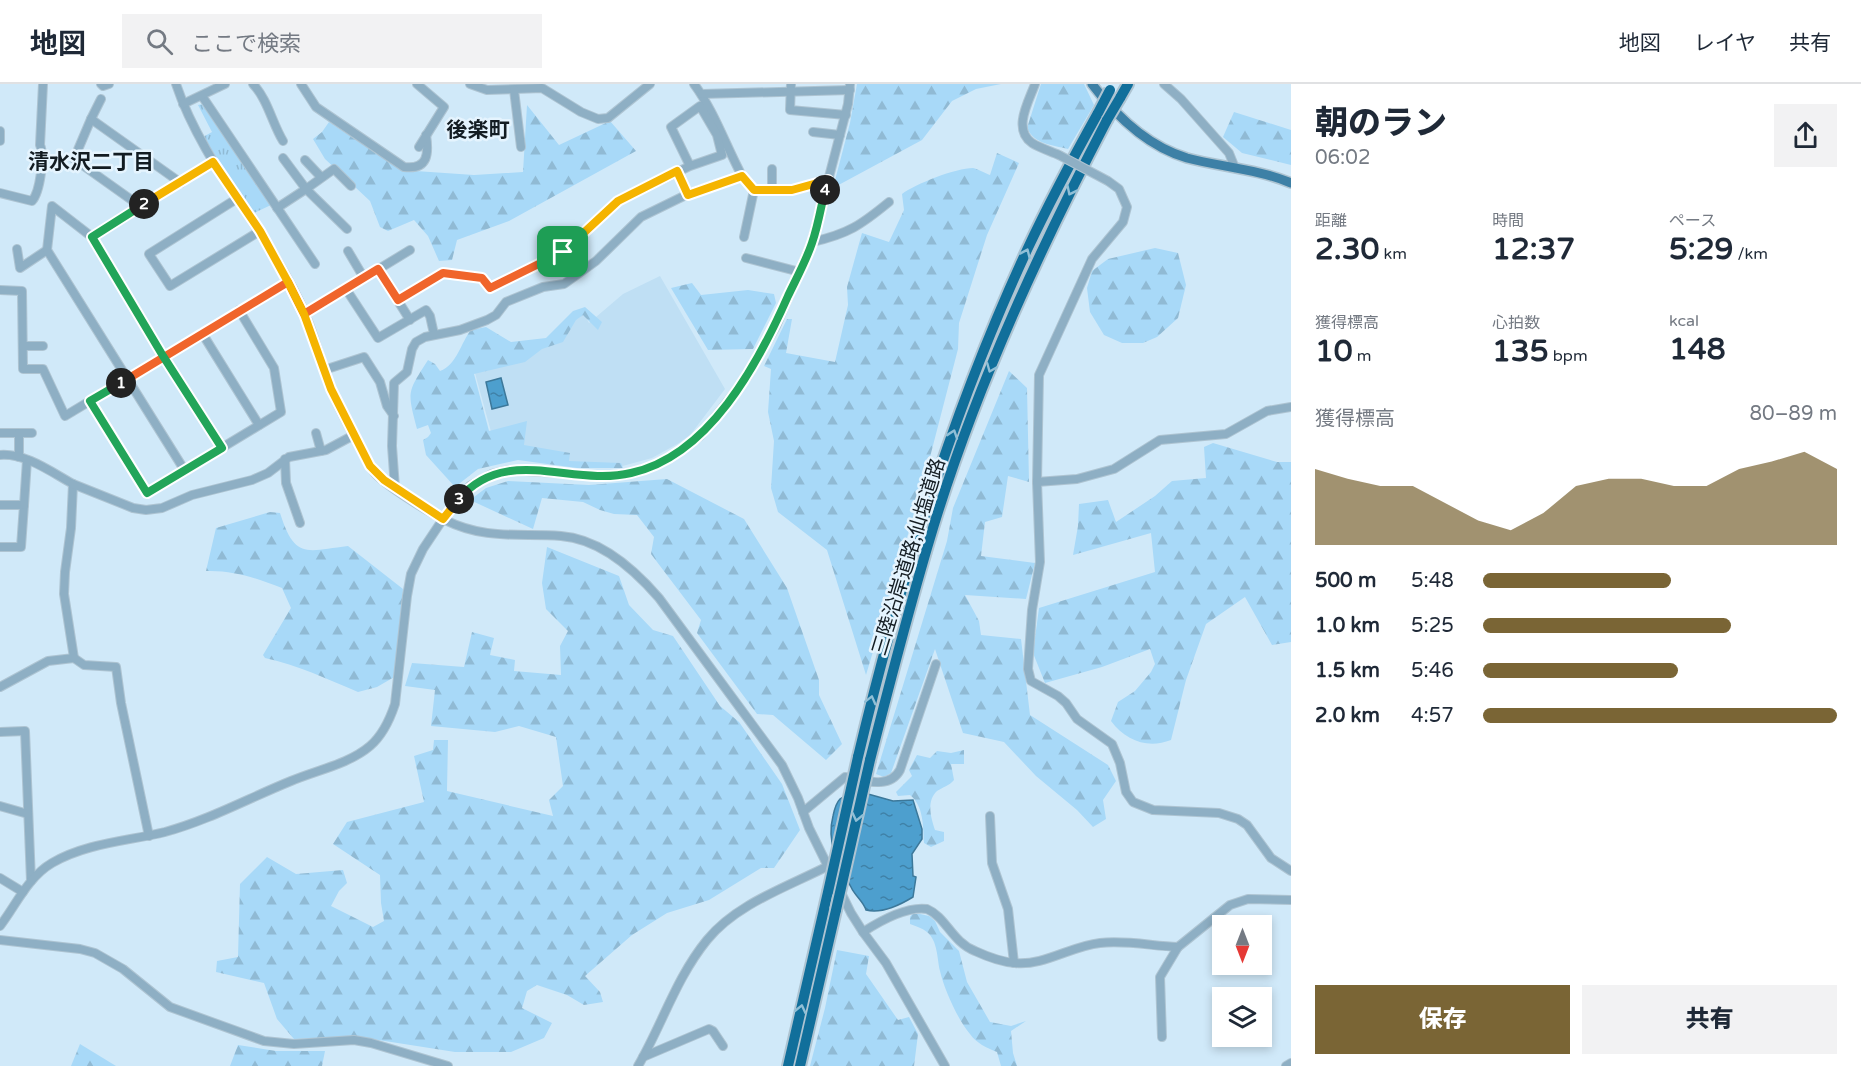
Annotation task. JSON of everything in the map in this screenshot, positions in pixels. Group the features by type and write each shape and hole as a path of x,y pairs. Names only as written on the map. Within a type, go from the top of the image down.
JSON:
{"highway":[{"name":"三陸沿岸道路;仙塩道路","path":"800,1066 870,760 906,622 938,514 971,418 1038,257 1107,120 1128,84"},
{"name":"三陸沿岸道路;仙塩道路","path":"788,1066 858,757 900,596 926,512 961,412 1027,251 1112,87"}],"main road":[{"path":"1092,84 1127,124 1161,147 1184,157 1291,183"}],"street":[{"path":"0,193 32,201 37,195 43,152 40,145 43,84"},
{"path":"101,84 103,86 109,84"},
{"path":"176,84 183,104 213,162 260,231 288,282 304,314 331,389 376,474 443,519 487,534 571,537 605,551 641,577 789,777 828,866 863,933 886,963 945,1066"},
{"path":"183,104 225,84"},
{"path":"253,84 260,91 283,141"},
{"path":"301,84 316,106 404,168 411,168 425,160 428,152 426,135"},
{"path":"417,84 444,107 418,147"},
{"path":"470,84 487,90 497,87 514,90 542,88 581,112 598,119 608,118 650,84"},
{"path":"694,84 702,94 742,176 754,190 792,190 828,180"},
{"path":"1035,84 1023,119 1023,132 1032,143 1108,181 1119,189 1127,207 1123,222 1092,259 1039,375 1037,482 1040,562 1032,610 1028,662 1031,681 1058,696 1077,719 1112,744 1119,757 1126,792 1133,802 1153,810 1219,813 1238,819 1247,825 1271,858 1291,871"},
{"path":"1164,84 1181,99 1229,153 1235,168"},
{"path":"0,926 31,881 49,865 67,855 149,836 205,819 276,787 349,759 371,746 390,719 395,704 411,574 423,549 443,519 470,486 480,479 502,471 532,470 606,476 624,474 650,467 686,448 700,436 747,377 776,326 800,272 812,242 846,115 850,87 702,94"},
{"path":"791,88 790,110 846,115"},
{"path":"514,90 521,147"},
{"path":"202,96 315,264"},
{"path":"101,99 74,159 140,207"},
{"path":"398,300 443,273 482,278 490,288 563,252 618,201 677,171 722,154 717,135 700,106 671,127 690,166"},
{"path":"91,119 180,183"},
{"path":"0,131 0,141"},
{"path":"813,132 840,135"},
{"path":"283,158 306,189 348,229"},
{"path":"305,160 321,177"},
{"path":"92,237 213,162"},
{"path":"277,208 334,169 351,186"},
{"path":"772,169 772,190"},
{"path":"677,171 688,195"},
{"path":"395,488 392,446 394,383 406,372 416,342 434,334 460,330 487,320 496,315 506,302 543,287 564,284 596,261 642,217 688,195 742,176"},
{"path":"744,237 754,190"},
{"path":"238,198 149,254 170,286 260,231"},
{"path":"812,242 862,225 889,202"},
{"path":"185,471 47,250 52,206 92,237 163,356 222,448"},
{"path":"17,249 20,268 47,250"},
{"path":"348,250 364,278"},
{"path":"304,314 410,250"},
{"path":"746,258 800,272"},
{"path":"378,269 410,320"},
{"path":"0,290 22,291 23,369 43,369 65,416 288,282"},
{"path":"346,289 378,338 426,310 430,316 434,334"},
{"path":"90,401 147,493 185,471 281,412 274,368 239,310"},
{"path":"202,333 259,425"},
{"path":"23,346 43,346"},
{"path":"324,370 364,357 380,382 387,406 394,416"},
{"path":"1037,482 1077,478 1114,469 1160,440 1226,434 1267,411 1291,406"},
{"path":"0,433 32,433"},
{"path":"19,457 20,433"},
{"path":"316,433 321,451"},
{"path":"0,455 27,460 73,484 133,508 154,509 162,508 192,495 252,480 268,473 289,457 321,451 354,435"},
{"path":"285,459 286,483 300,523"},
{"path":"0,547 21,547 27,460"},
{"path":"73,484 64,594 74,658"},
{"path":"0,505 24,505"},
{"path":"0,687 48,661 74,658 84,665 116,667 121,703 149,836"},
{"path":"803,812 845,777 884,782 896,777 936,664"},
{"path":"0,732 25,731 31,881"},
{"path":"0,806 28,814"},
{"path":"990,816 992,863 1008,909 1014,963"},
{"path":"638,1066 684,975 707,940 736,914 762,898 828,866"},
{"path":"0,878 23,892"},
{"path":"1162,1037 1160,977 1178,947 1230,905 1248,899 1291,900"},
{"path":"863,933 909,910 927,909 932,911 952,935 965,946 989,957 1014,963 1033,962 1080,946 1098,943 1178,947"},
{"path":"0,940 80,949 95,953 123,969 170,1007 264,1041 294,1044 354,1040 448,1066"},
{"path":"643,1057 709,1029 713,1031 723,1046"},
{"path":"1286,1066 1291,1063"}],"shaded area":[{"path":"660,276 725,389 691,434 652,458 619,467 518,459 499,461 475,373 525,360 583,312 589,323 623,294"}],"green space":[{"path":"857,84 1001,84 976,89 952,101 922,140 833,188 850,123"},
{"path":"1041,84 1084,84 1094,105 1068,149 1039,141 1027,128"},
{"path":"203,104 271,205 254,213 203,137 212,132 198,105"},
{"path":"527,105 559,145 610,121 636,151 509,221 457,240 452,260 439,261 428,236 414,220 388,231 380,227 370,201 325,159 313,139 329,122 401,170 474,175 523,172"},
{"path":"1234,112 1291,130 1291,165 1242,153 1223,137"},
{"path":"997,153 1019,163 987,235 959,323 958,349 923,484 866,675 827,550 778,512 771,488 774,441 768,412 771,369 764,366 787,319 792,319 786,353 835,362 848,305 847,287 862,233 889,242 904,210 902,194 926,181 966,169 973,168 990,175"},
{"path":"1155,248 1178,253 1186,285 1178,318 1157,337 1143,343 1122,343 1104,335 1090,312 1087,288 1092,271 1108,259"},
{"path":"692,283 701,295 748,290 774,294 776,303 753,349 708,350 671,288"},
{"path":"585,307 602,322 598,330 583,315 576,320 563,342 542,349 525,362 474,374 489,431 527,421 524,445 570,453 569,461 621,463 623,468 577,468 518,460 478,469 455,487 426,455 423,440 431,433 428,425 417,429 412,407 413,386 428,360 440,371 446,368 455,359 471,330 486,327 511,342 546,338 573,311"},
{"path":"1009,371 1027,388 1029,482 1008,476 1002,517 985,522 981,556 1035,563 1026,599 965,595 979,621 981,635 1021,639 1030,715 1108,765 1116,781 1103,800 1106,819 1093,827 1077,810 1036,776 1004,742 963,733 935,649 891,773 884,777 876,774 947,541 953,508"},
{"path":"1213,443 1277,462 1291,462 1291,642 1272,645 1245,597 1206,624 1186,680 1171,740 1154,744 1146,743 1123,734 1111,721 1118,702 1135,691 1151,672 1155,664 1150,649 1102,667 1045,683 1033,653 1039,608 1155,572 1151,533 1073,555 1079,504 1108,500 1116,522 1155,496 1172,481 1206,478 1204,447"},
{"path":"667,479 744,519 787,588 819,680 819,695 842,744 826,760 773,715 757,714 697,633 701,620 651,554 654,537 637,515 614,514 583,502 542,498 533,529 470,500 486,488 508,481 589,485"},
{"path":"270,512 280,513 291,539 297,545 312,550 348,546 403,589 396,676 377,687 358,692 301,668 265,658 263,655 291,608 282,588 244,575 206,571 216,528"},
{"path":"547,547 619,576 629,605 653,630 673,636 720,706 739,722 782,784 800,830 774,868 761,868 709,900 667,913 632,935 585,976 600,992 603,1002 584,1005 567,995 537,985 527,991 522,1008 552,1023 544,1038 511,1052 455,1052 353,1036 294,1039 277,1019 264,983 216,972 217,961 238,957 240,884 267,857 296,874 343,870 347,883 339,891 331,906 373,927 384,921 380,875 333,844 347,822 424,802 414,756 433,750 434,740 448,740 447,791 553,816 549,800 563,786 556,737 519,726 495,732 431,726 435,690 405,686 412,663 464,667 472,632 494,638 490,655 515,660 514,671 561,675 560,646 568,631 546,609 542,583"},
{"path":"964,750 964,764 951,764 954,780 937,791 931,800 933,825 935,830 944,832 944,841 931,847 924,843 922,817 915,800 910,795 898,796 896,792 912,776 909,770 917,755 930,758 937,751 951,753"},
{"path":"912,914 929,916 935,921 940,932 959,951 967,982 990,1022 1011,1026 1026,1021 1011,1031 1017,1066 1001,1066 997,1052 979,1043 965,1028 945,986 933,940 925,931 910,924"},
{"path":"837,950 869,956 866,974 898,1020 909,1017 918,1034 914,1066 810,1066"},
{"path":"80,1044 116,1066 71,1066"},
{"path":"238,1045 276,1051 325,1051 322,1066 230,1066"}],"water":[{"path":"501,378 508,405 492,409 486,382"},
{"path":"868,794 893,801 913,800 922,829 922,839 912,854 913,876 916,877 913,897 897,906 878,911 866,910 853,890 834,853 831,835 834,812 840,799 849,795"}],"district":[{"name":"後楽町","path":"478,130"},
{"name":"清水沢二丁目","path":"91,162"}],"route":[{"path":"563,252 490,288 482,278 443,273 398,300 378,269 304,314 288,282 239,310 163,356 90,401 147,493 222,448 163,356 92,237 213,162 260,231 288,282 304,314 331,389 370,466 384,480 443,519 470,486 480,479 502,471 532,470 606,476 631,473 671,458 686,448 700,436 747,377 776,326 812,242 828,180 792,190 754,190 742,176 688,195 677,171 618,201 563,252"}]}
